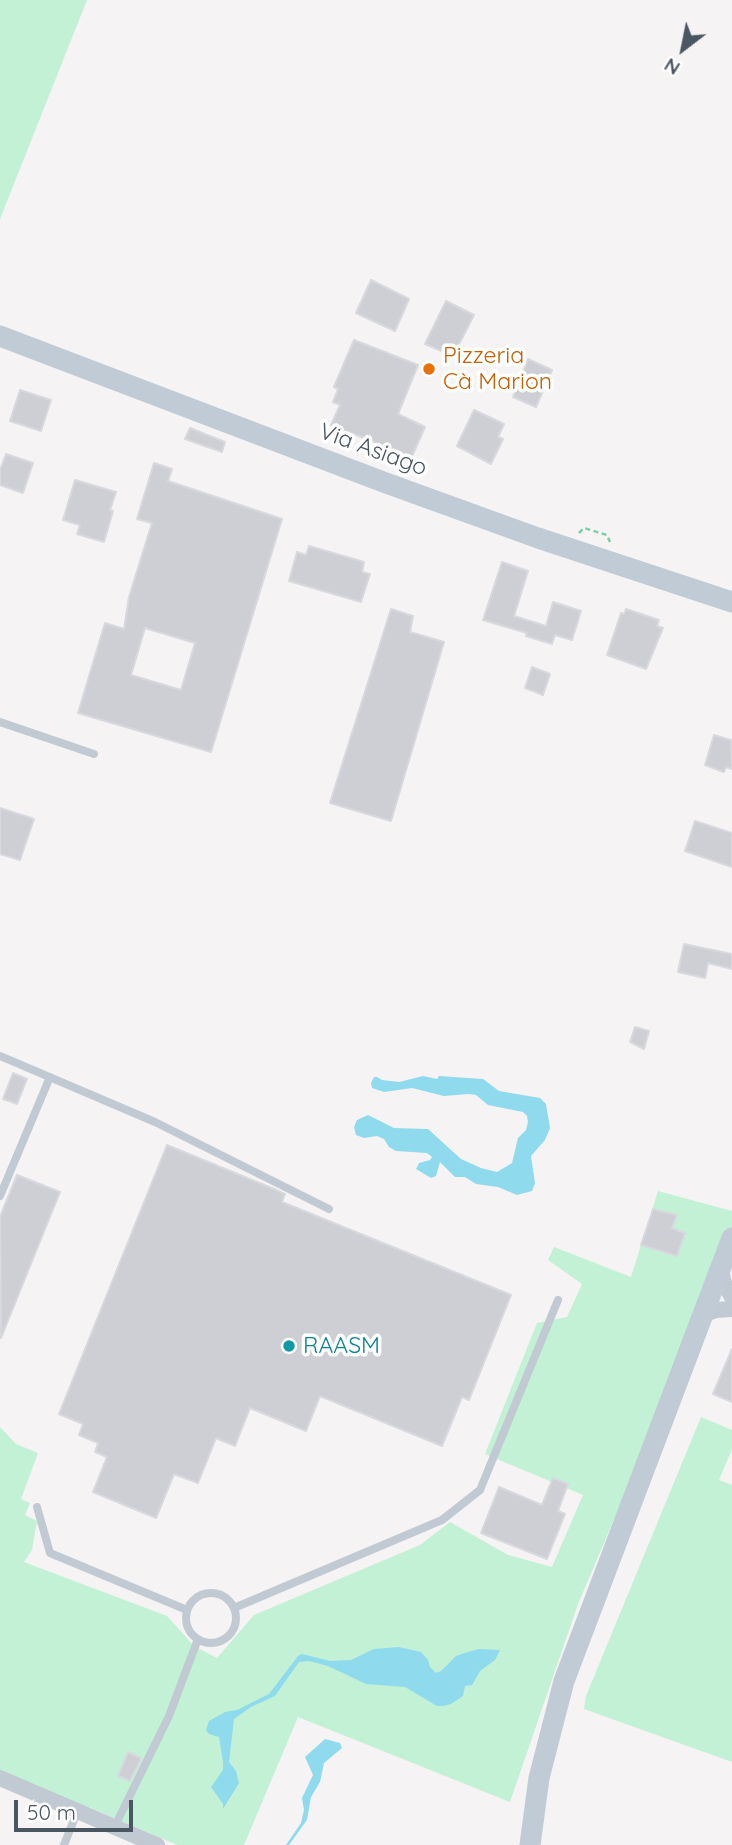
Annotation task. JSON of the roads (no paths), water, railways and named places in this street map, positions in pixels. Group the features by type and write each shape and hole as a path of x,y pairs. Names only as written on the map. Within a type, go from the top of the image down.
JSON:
{"main road":[{"name":"Via Asiago","path":"0,336 411,492 538,538 732,602"},
{"path":"530,1845 539,1778 564,1681 732,1237"}],"street":[{"path":"721,1270 724,1283 732,1297"},
{"path":"705,1314 732,1309"},
{"path":"0,1778 158,1845"}],"lane":[{"path":"0,722 94,754"},
{"path":"0,1056 155,1122 329,1209"},
{"path":"0,1196 50,1077"},
{"path":"234,1608 442,1520 480,1490 558,1300"},
{"path":"37,1507 50,1553 187,1610"},
{"path":"205,1593 222,1595 234,1608 235,1624 227,1637 213,1643 198,1639 188,1628 187,1610 197,1597 205,1593"},
{"path":"114,1828 169,1716 198,1639"},
{"path":"64,1845 77,1812"}],"water":[{"path":"423,1076 437,1079 439,1076 483,1079 499,1091 540,1098 546,1104 550,1128 545,1140 531,1156 535,1183 532,1191 517,1195 498,1187 476,1184 465,1177 455,1177 440,1162 436,1176 431,1178 416,1169 419,1163 430,1160 432,1157 427,1153 396,1151 377,1136 364,1138 356,1135 354,1127 357,1120 368,1115 394,1128 428,1129 461,1159 481,1168 497,1172 512,1163 518,1138 526,1130 528,1122 523,1112 488,1105 476,1095 444,1096 412,1088 384,1092 372,1088 371,1083 374,1077 399,1082"},
{"path":"399,1647 421,1652 436,1673 456,1656 479,1649 500,1650 495,1660 480,1671 472,1685 465,1686 463,1696 443,1706 437,1706 405,1687 366,1684 328,1666 309,1661 299,1662 275,1696 251,1707 234,1719 229,1762 236,1771 239,1783 223,1809 223,1804 211,1787 223,1770 223,1762 219,1737 206,1730 209,1721 269,1694 302,1654 330,1661 351,1660 374,1649"},
{"path":"325,1739 340,1743 342,1748 324,1763 320,1782 311,1797 307,1820 289,1845 286,1845 301,1823 304,1810 302,1798 313,1775 305,1757"}],"place":[{"name":"Pizzeria Cà Marion","path":"429,369"},
{"name":"RAASM","path":"289,1346"}]}
